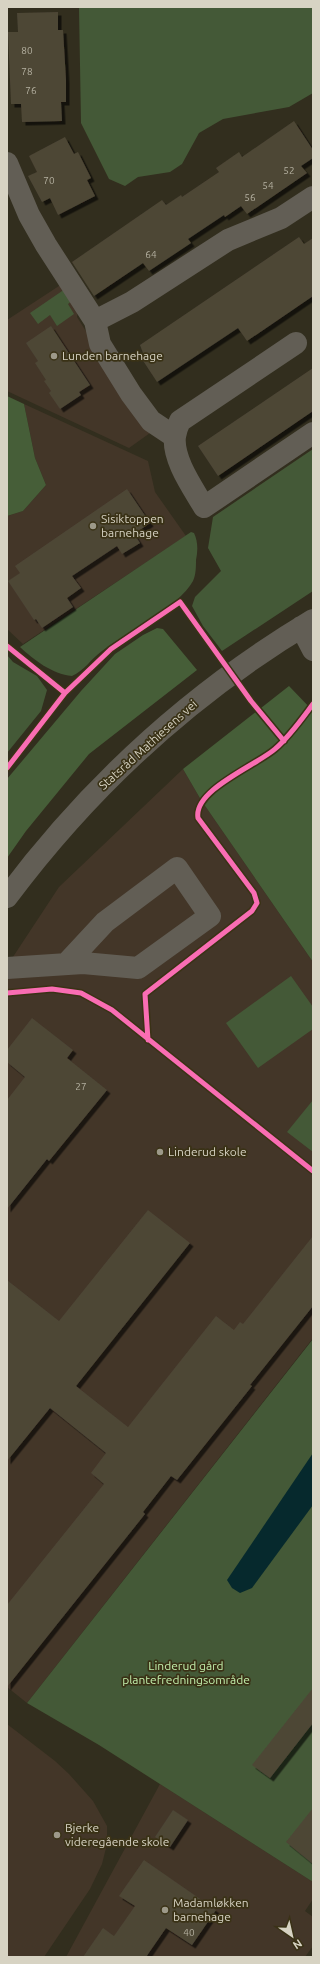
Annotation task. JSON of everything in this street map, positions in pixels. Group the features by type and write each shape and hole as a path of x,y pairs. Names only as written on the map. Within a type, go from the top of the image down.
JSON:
{"street":[{"path":"7,163 29,215 46,245 96,321 100,344 131,394 151,421 175,437"},
{"path":"96,321 132,302 228,240 281,218 313,197"},
{"path":"296,343 180,420 175,437 178,457 185,475 204,507 313,433"},
{"path":"307,624 313,650"},
{"name":"Statsråd Mathiesens vei","path":"7,897 50,842 109,779 139,751 173,721 235,671 307,624"},
{"path":"7,968 83,963 138,968 210,916 177,868 105,922 66,964"}],"shaded area":[{"name":"Lunden barnehage","path":"62,284 78,308 77,317 150,433 129,448 7,391 7,320"},
{"name":"Sisiktoppen barnehage","path":"24,404 148,461 155,492 186,536 23,644 7,629 7,516 23,511 46,485 35,458"},
{"name":"Linderud skole","path":"183,769 201,800 313,962 313,1338 27,1703 7,1687 7,966 59,887"},
{"name":"Bjerke videregående skole","path":"7,1724 55,1761 69,1774 93,1801 107,1826 107,1844 102,1864 90,1889 44,1957 7,1957"},
{"path":"160,1784 313,1882 313,1899 305,1911 313,1917 313,1946 305,1957 66,1957"}],"green space":[{"path":"79,7 313,7 313,93 289,107 223,119 199,133 182,164 170,172 138,177 125,186 109,179 81,123"},
{"path":"65,289 73,300 68,304 74,314 57,326 50,315 38,324 30,313"},
{"path":"7,396 24,404 35,458 46,485 23,511 7,516"},
{"path":"313,449 313,591 222,651 203,626 192,606 195,597 221,571 208,548 213,517"},
{"path":"191,532 194,533 197,543 196,570 193,581 186,591 164,610 102,651 76,674 72,676 65,675 50,669 31,657 20,647"},
{"path":"157,628 163,629 197,670 89,754 26,831 7,858 7,779 81,691 115,654 143,635"},
{"path":"7,655 13,662 37,676 47,690 41,711 7,753"},
{"path":"289,686 313,711 313,962 201,800 183,769"},
{"path":"291,976 313,1007 313,1029 258,1068 226,1023"},
{"path":"313,1100 313,1152 287,1132"},
{"name":"Linderud gård plantefredningsområde","path":"313,1339 313,1882 99,1745 27,1703"}],"water":[{"path":"313,1453 313,1505 252,1588 240,1593 232,1588 227,1580"}],"building":[{"path":"58,12 58,30 63,30 66,80 66,102 61,102 62,121 22,122 21,104 11,104 8,32 18,32 17,13"},
{"path":"294,121 313,150 313,158 301,166 307,173 247,214 241,206 225,217 224,215 188,239 191,243 149,271 143,263 94,296 72,262 162,200 166,205 181,195 182,197 219,172 216,168 239,152 242,157"},
{"path":"65,137 74,154 78,152 91,178 87,180 95,196 58,215 50,198 42,202 28,176 37,172 29,156"},
{"path":"299,237 304,244 313,238 313,296 247,341 238,328 157,382 140,356 143,353 140,345"},
{"path":"51,326 90,385 79,392 81,395 60,409 49,393 51,391 44,381 46,380 35,363 38,361 26,343"},
{"path":"313,368 313,411 218,476 198,446"},
{"path":"127,489 150,523 134,534 140,543 122,554 117,546 72,576 81,588 67,598 73,607 42,628 36,619 34,620 8,581 20,573 15,566"},
{"path":"32,1018 73,1050 67,1058 107,1090 49,1161 47,1159 7,1209 7,1100 25,1077 7,1062 7,1050"},
{"path":"148,1210 190,1243 76,1386 128,1427 216,1316 234,1330 240,1322 243,1324 313,1236 313,1306 250,1385 252,1386 177,1480 171,1476 143,1512 145,1514 7,1687 7,1605 104,1484 91,1473 106,1453 50,1408 7,1461 7,1280 59,1321"},
{"path":"313,1688 313,1723 270,1778 252,1765"},
{"path":"313,1808 313,1864 286,1842"},
{"path":"173,1810 188,1820 170,1847 155,1837"},
{"path":"144,1860 216,1910 192,1945 166,1928 146,1957 83,1957 103,1928 114,1936 135,1906 119,1896"}],"cycle path":[{"path":"7,768 65,693 111,649 180,602 251,701 284,741"},
{"path":"7,646 65,693"},
{"path":"148,1040 145,994 252,911 257,903 254,893 198,818 199,808 205,798 215,788 275,749 300,722 313,704"},
{"path":"7,993 52,989 81,993 112,1010 313,1171"}],"place":[{"name":"Lunden barnehage","path":"54,356"},
{"name":"Sisiktoppen barnehage","path":"93,526"},
{"name":"Linderud skole","path":"160,1152"},
{"name":"Bjerke videregående skole","path":"57,1835"},
{"name":"Madamløkken barnehage","path":"165,1910"}]}
